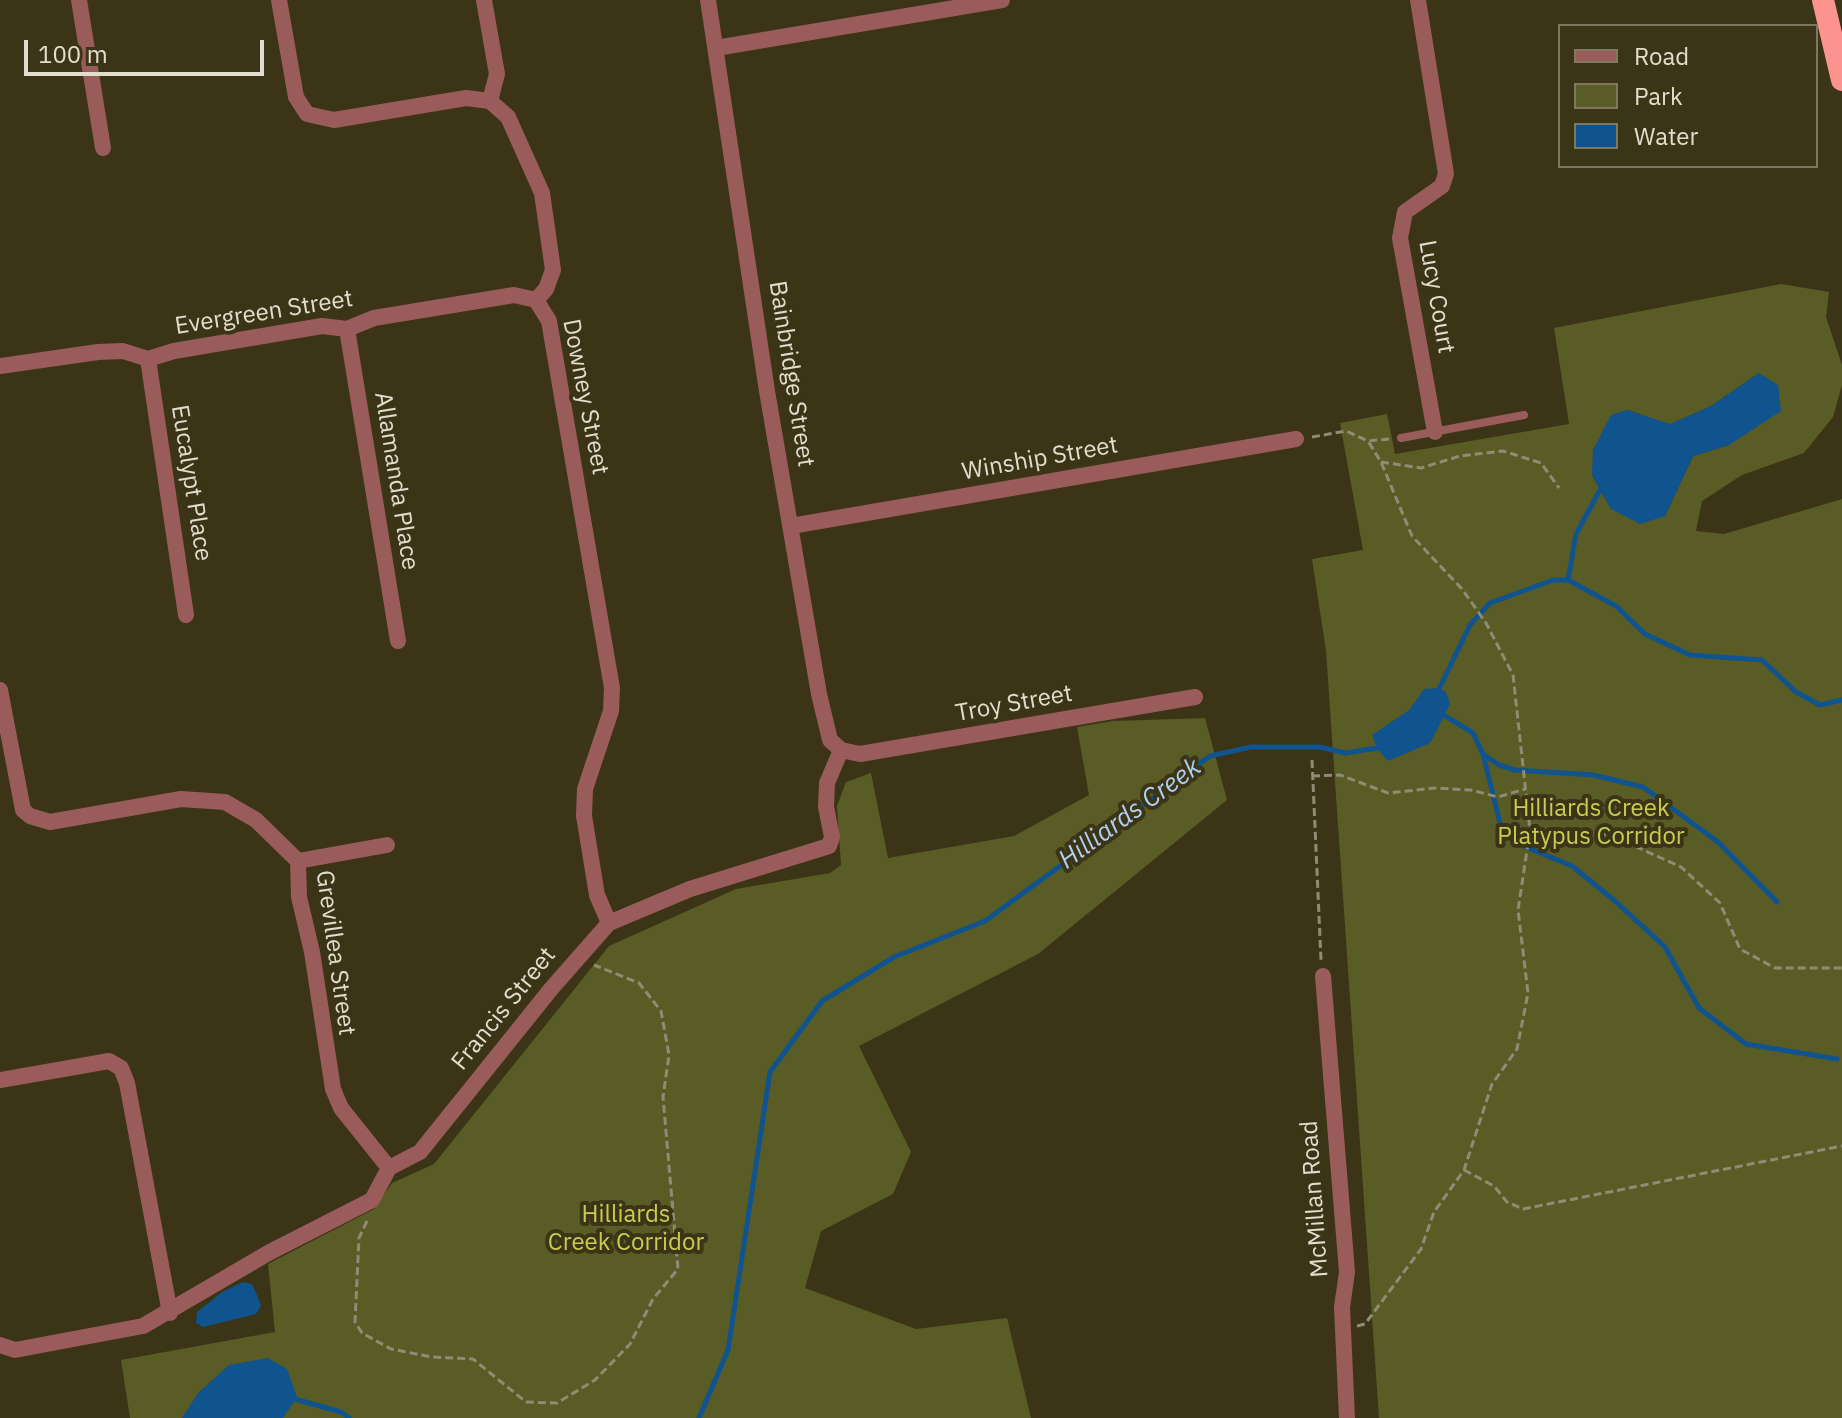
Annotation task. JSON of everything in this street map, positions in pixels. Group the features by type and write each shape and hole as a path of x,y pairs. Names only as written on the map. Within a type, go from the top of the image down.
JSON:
{"highway":[{"path":"1823,0 1842,80"}],"street":[{"path":"79,0 103,148"},
{"path":"279,0 296,97 307,114 334,120 466,98 490,101 497,74 484,0"},
{"name":"Bainbridge Street","path":"708,0 825,727 830,740 841,750"},
{"path":"716,48 1002,0"},
{"name":"Lucy Court","path":"1418,0 1446,174 1442,186 1405,212 1400,238 1435,432"},
{"name":"Downey Street","path":"490,101 508,117 542,193 553,270 546,289 536,300 549,321 561,406 583,506 592,586 612,688 611,711 585,789 584,816 597,895 609,923"},
{"name":"Evergreen Street","path":"0,366 98,352 123,351 148,359 174,351 322,326 347,329 374,318 514,295 536,300"},
{"name":"Allamanda Place","path":"347,329 398,641"},
{"name":"Eucalypt Place","path":"148,359 186,615"},
{"name":"Winship Street","path":"791,526 1296,439"},
{"name":"Grevillea Street","path":"0,690 23,810 30,816 50,822 181,799 225,802 256,820 298,861 299,897 312,952 333,1089 341,1108 389,1168"},
{"name":"Troy Street","path":"841,750 850,753 875,752 1195,697"},
{"name":"Francis Street","path":"0,1345 15,1350 143,1326 270,1252 372,1200 389,1168 420,1152 575,960 609,923 690,889 829,846 832,837 826,807 827,783 841,750"},
{"path":"298,861 387,845"},
{"name":"McMillan Road","path":"1323,976 1347,1272 1342,1331 1347,1418"},
{"path":"0,1080 109,1061 121,1068 127,1083 170,1313"}],"lane":[{"path":"1401,438 1524,415"}],"path":[{"path":"1296,439 1346,431 1368,441 1401,438"},
{"path":"1342,1331 1365,1324 1421,1249 1434,1212 1464,1170 1492,1084 1517,1049 1528,993 1518,910 1530,830 1520,762 1513,675 1486,623 1462,589 1412,536 1381,462 1368,441"},
{"path":"1381,462 1421,468 1460,456 1503,451 1541,463 1559,488"},
{"path":"1312,760 1323,976"},
{"path":"1312,776 1340,775 1388,793 1435,788 1471,790 1498,797 1525,789"},
{"path":"1530,830 1608,834 1681,867 1720,903 1740,949 1775,968 1842,968"},
{"path":"376,1211 359,1238 355,1322 362,1333 391,1349 432,1357 473,1359 526,1402 557,1403 595,1380 630,1344 653,1299 678,1269 676,1216 666,1168 663,1097 669,1055 661,1011 639,983 575,960"},
{"path":"1464,1170 1494,1186 1507,1202 1523,1209 1842,1146"}],"green space":[{"name":"Hilliards Creek Platypus Corridor","path":"1781,284 1829,292 1826,317 1842,365 1842,385 1833,417 1804,453 1742,475 1702,501 1696,531 1724,534 1842,499 1842,1418 1379,1418 1326,651 1312,559 1363,550 1340,423 1387,414 1395,454 1569,424 1554,328","holes":["1759,373 1729,445 1693,456 1665,516 1611,509 1592,475 1628,410 1670,425 1711,406"]},
{"name":"Hilliards Creek Corridor","path":"1205,718 1227,800 1038,954 859,1046 911,1152 893,1194 821,1231 805,1288 916,1329 1007,1318 1031,1418 130,1418 121,1360 275,1332 268,1264 374,1209 392,1183 434,1164 609,946 736,889 830,873 841,865 837,806 846,782 871,773 888,858 1014,836 1089,795 1077,727 1113,721"}],"water":[{"path":"1759,373 1778,385 1781,411 1729,445 1693,456 1665,516 1640,524 1611,509 1592,475 1593,450 1611,415 1627,410 1670,424 1711,406"},
{"path":"1439,688 1446,692 1450,704 1430,743 1388,761 1378,750 1372,735 1409,710 1424,689"},
{"path":"243,1282 252,1284 257,1295 261,1306 256,1314 203,1327 196,1323 197,1312 222,1292"},
{"path":"268,1358 287,1369 297,1397 283,1418 182,1418 198,1393 229,1365"}],"waterway":[{"path":"1568,580 1576,534 1600,490"},
{"name":"Hilliards Creek","path":"1438,691 1470,625 1490,603 1553,580 1568,580 1616,606 1645,634 1690,655 1762,660 1796,692 1820,705 1842,700"},
{"path":"1442,714 1473,733 1483,754 1499,765 1515,770 1593,775 1643,787 1718,842 1777,902"},
{"name":"Hilliards Creek","path":"699,1418 728,1350 770,1072 822,1001 894,957 985,921 1210,756 1251,747 1320,747 1345,753 1383,747"},
{"path":"1483,754 1500,823 1508,835 1521,845 1572,866 1615,901 1665,947 1699,1008 1746,1044 1837,1059"},
{"name":"Hilliards Creek","path":"291,1398 341,1412 349,1418"}]}
